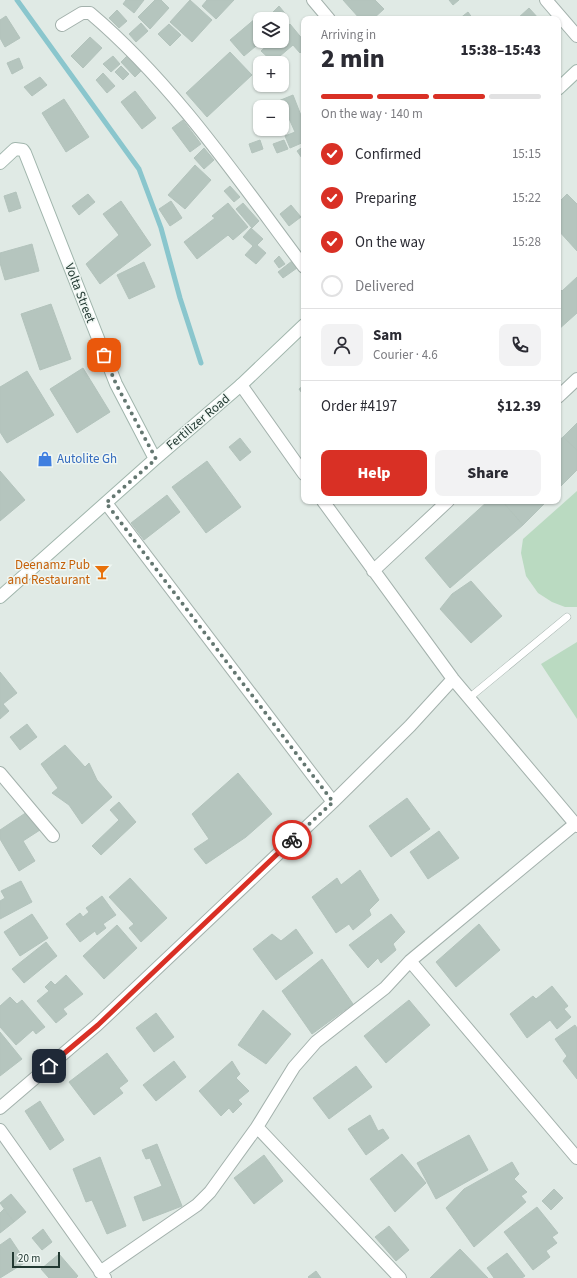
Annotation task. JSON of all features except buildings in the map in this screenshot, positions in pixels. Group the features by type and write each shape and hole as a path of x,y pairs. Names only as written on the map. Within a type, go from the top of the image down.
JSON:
{"street":[{"path":"313,0 326,16"},
{"path":"546,0 560,16"},
{"path":"62,25 82,13 90,13 143,62 214,148 301,263"},
{"path":"561,17 577,36"},
{"path":"561,86 577,71"},
{"name":"Volta Street","path":"0,163 15,150 23,150 25,153 116,384 156,459"},
{"name":"Fertilizer Road","path":"0,597 241,385 301,328"},
{"path":"561,394 577,379"},
{"path":"241,385 301,470"},
{"path":"106,503 333,802"},
{"path":"0,1130 103,1275 197,1205 210,1192 257,1126 294,1067 316,1042 385,988 410,961 576,825 453,679 373,572 325,504"},
{"path":"373,572 445,504"},
{"path":"0,1108 98,1025 333,802 410,726 453,679"},
{"path":"0,773 53,836"},
{"path":"410,961 577,1158"},
{"path":"257,1126 400,1278"}],"lane":[{"path":"469,698 567,617"}],"green space":[{"path":"577,491 577,607 565,607 552,602 538,593 526,576 521,553 523,539"},
{"path":"577,642 577,719 541,664"}],"waterway":[{"path":"17,0 139,169 161,228 180,298 201,363"}],"way so far":[{"path":"104,355 116,384 156,459 106,503 333,802 292,840"}],"place":[{"name":"Autolite Gh","path":"45,459"},
{"name":"Deenamz Pub and Restaurant","path":"102,572"}],"route":[{"path":"49,1066 98,1025 220,907 292,840"}]}
